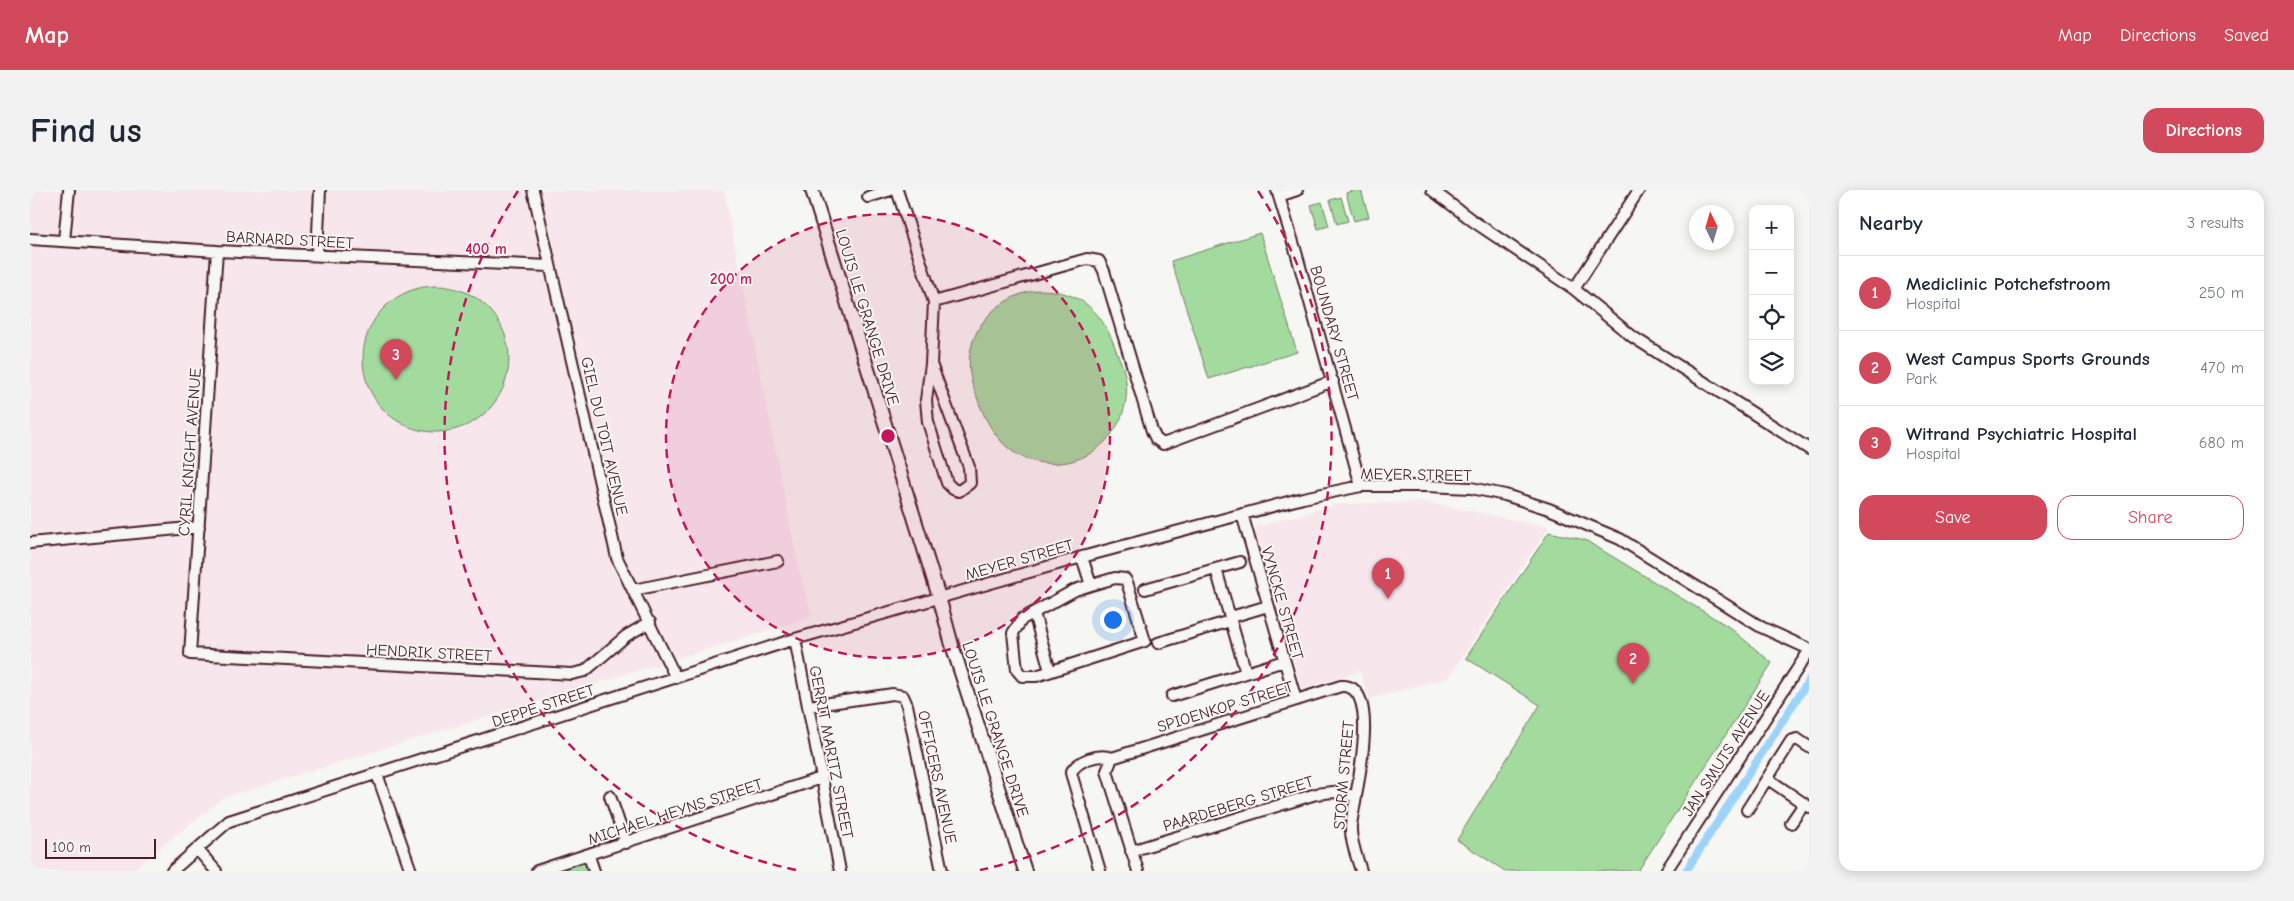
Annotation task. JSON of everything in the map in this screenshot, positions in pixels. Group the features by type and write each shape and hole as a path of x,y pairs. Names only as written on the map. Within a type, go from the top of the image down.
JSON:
{"main road":[{"name":"LOUIS LE GRANGE DRIVE","path":"812,190 939,597 952,645 1025,871"}],"street":[{"path":"64,241 69,190"},
{"path":"317,255 320,190"},
{"name":"GIEL DU TOIT AVENUE","path":"533,190 617,558 676,678"},
{"path":"868,197 891,190"},
{"path":"897,190 934,302 931,364 926,400 928,422 947,483 953,489 959,491 970,483 969,467 931,364"},
{"path":"1278,193 1297,190"},
{"path":"1432,190 1473,221 1574,289 1633,336 1809,448"},
{"path":"1574,289 1639,190"},
{"name":"BOUNDARY STREET","path":"1278,193 1333,381 1361,486"},
{"name":"BARNARD STREET","path":"30,239 549,266"},
{"name":"CYRIL KNIGHT AVENUE","path":"190,654 217,250"},
{"path":"934,302 1087,259 1099,261 1104,270 1152,431 1156,439 1164,444 1333,381"},
{"name":"MEYER STREET","path":"939,597 1242,514 1361,486 1471,488 1505,495 1549,509 1620,539 1761,627 1809,650"},
{"name":"VYNCKE STREET","path":"1242,514 1296,700"},
{"path":"30,543 199,527"},
{"path":"1082,557 1091,585"},
{"path":"633,590 778,561"},
{"path":"1145,588 1240,562"},
{"path":"1216,569 1246,673"},
{"path":"1120,578 1127,582 1144,642 1050,671 1026,677 1022,676 1017,670 1013,633 1022,619 1075,590 1091,585 1120,578"},
{"name":"DEPPE STREET","path":"172,871 229,820 795,639 939,597"},
{"path":"1158,643 1268,606"},
{"path":"1034,613 1050,671"},
{"name":"HENDRIK STREET","path":"190,654 572,674 585,671 626,636 650,622"},
{"name":"GERRIT MARITZ STREET","path":"795,639 840,871"},
{"name":"JAN SMUTS AVENUE","path":"1666,871 1809,650"},
{"path":"1172,696 1284,661"},
{"name":"SPIOENKOP STREET","path":"1100,871 1071,773 1080,763 1100,756 1112,758 1296,700 1347,686"},
{"name":"STORM STREET","path":"1347,686 1356,691 1362,707 1365,726 1351,832 1361,871"},
{"name":"OFFICERS AVENUE","path":"809,706 893,694 903,696 907,704 942,871"},
{"path":"1747,810 1792,740 1799,740 1809,747"},
{"path":"1112,758 1107,771 1138,871"},
{"path":"377,774 411,871"},
{"name":"MICHAEL HEYNS STREET","path":"537,871 589,856 821,778"},
{"path":"1768,779 1807,805 1791,823"},
{"name":"PAARDEBERG STREET","path":"1131,851 1316,794 1333,792 1355,796"},
{"path":"610,796 626,843"},
{"path":"196,849 216,871"},
{"path":"589,856 594,871"}],"shaded area":[{"path":"30,190 724,190 799,570 812,617 223,798 131,871 30,871"},
{"path":"1425,502 1549,527 1448,678 1369,699 1360,671 1302,689 1255,527 1338,504"}],"green space":[{"path":"1361,190 1369,217 1354,221 1346,193"},
{"path":"1341,197 1348,221 1337,224 1330,200"},
{"path":"1322,202 1329,226 1318,229 1311,205"},
{"path":"1260,233 1297,352 1209,379 1171,261"},
{"path":"436,286 464,291 488,307 504,331 509,359 504,387 488,411 464,427 436,432 408,427 384,411 368,387 363,359 368,331 384,307 408,291"},
{"path":"1038,290 1068,294 1090,307 1106,327 1112,339 1123,367 1126,382 1126,397 1123,411 1118,424 1110,436 1100,447 1088,455 1060,463 1031,461 1019,456 999,439 979,403 970,374 972,343 986,318 1009,299"},
{"path":"1549,532 1585,540 1729,627 1772,663 1638,871 1505,871 1457,840 1540,705 1466,658"},
{"path":"595,858 599,871 553,871"}],"waterway":[{"path":"1686,871 1809,680"}],"place":[{"name":"Witrand Psychiatric Hospital","path":"396,380"},
{"name":"Mediclinic Potchefstroom","path":"1388,599"},
{"name":"West Campus Sports Grounds","path":"1633,684"}]}
